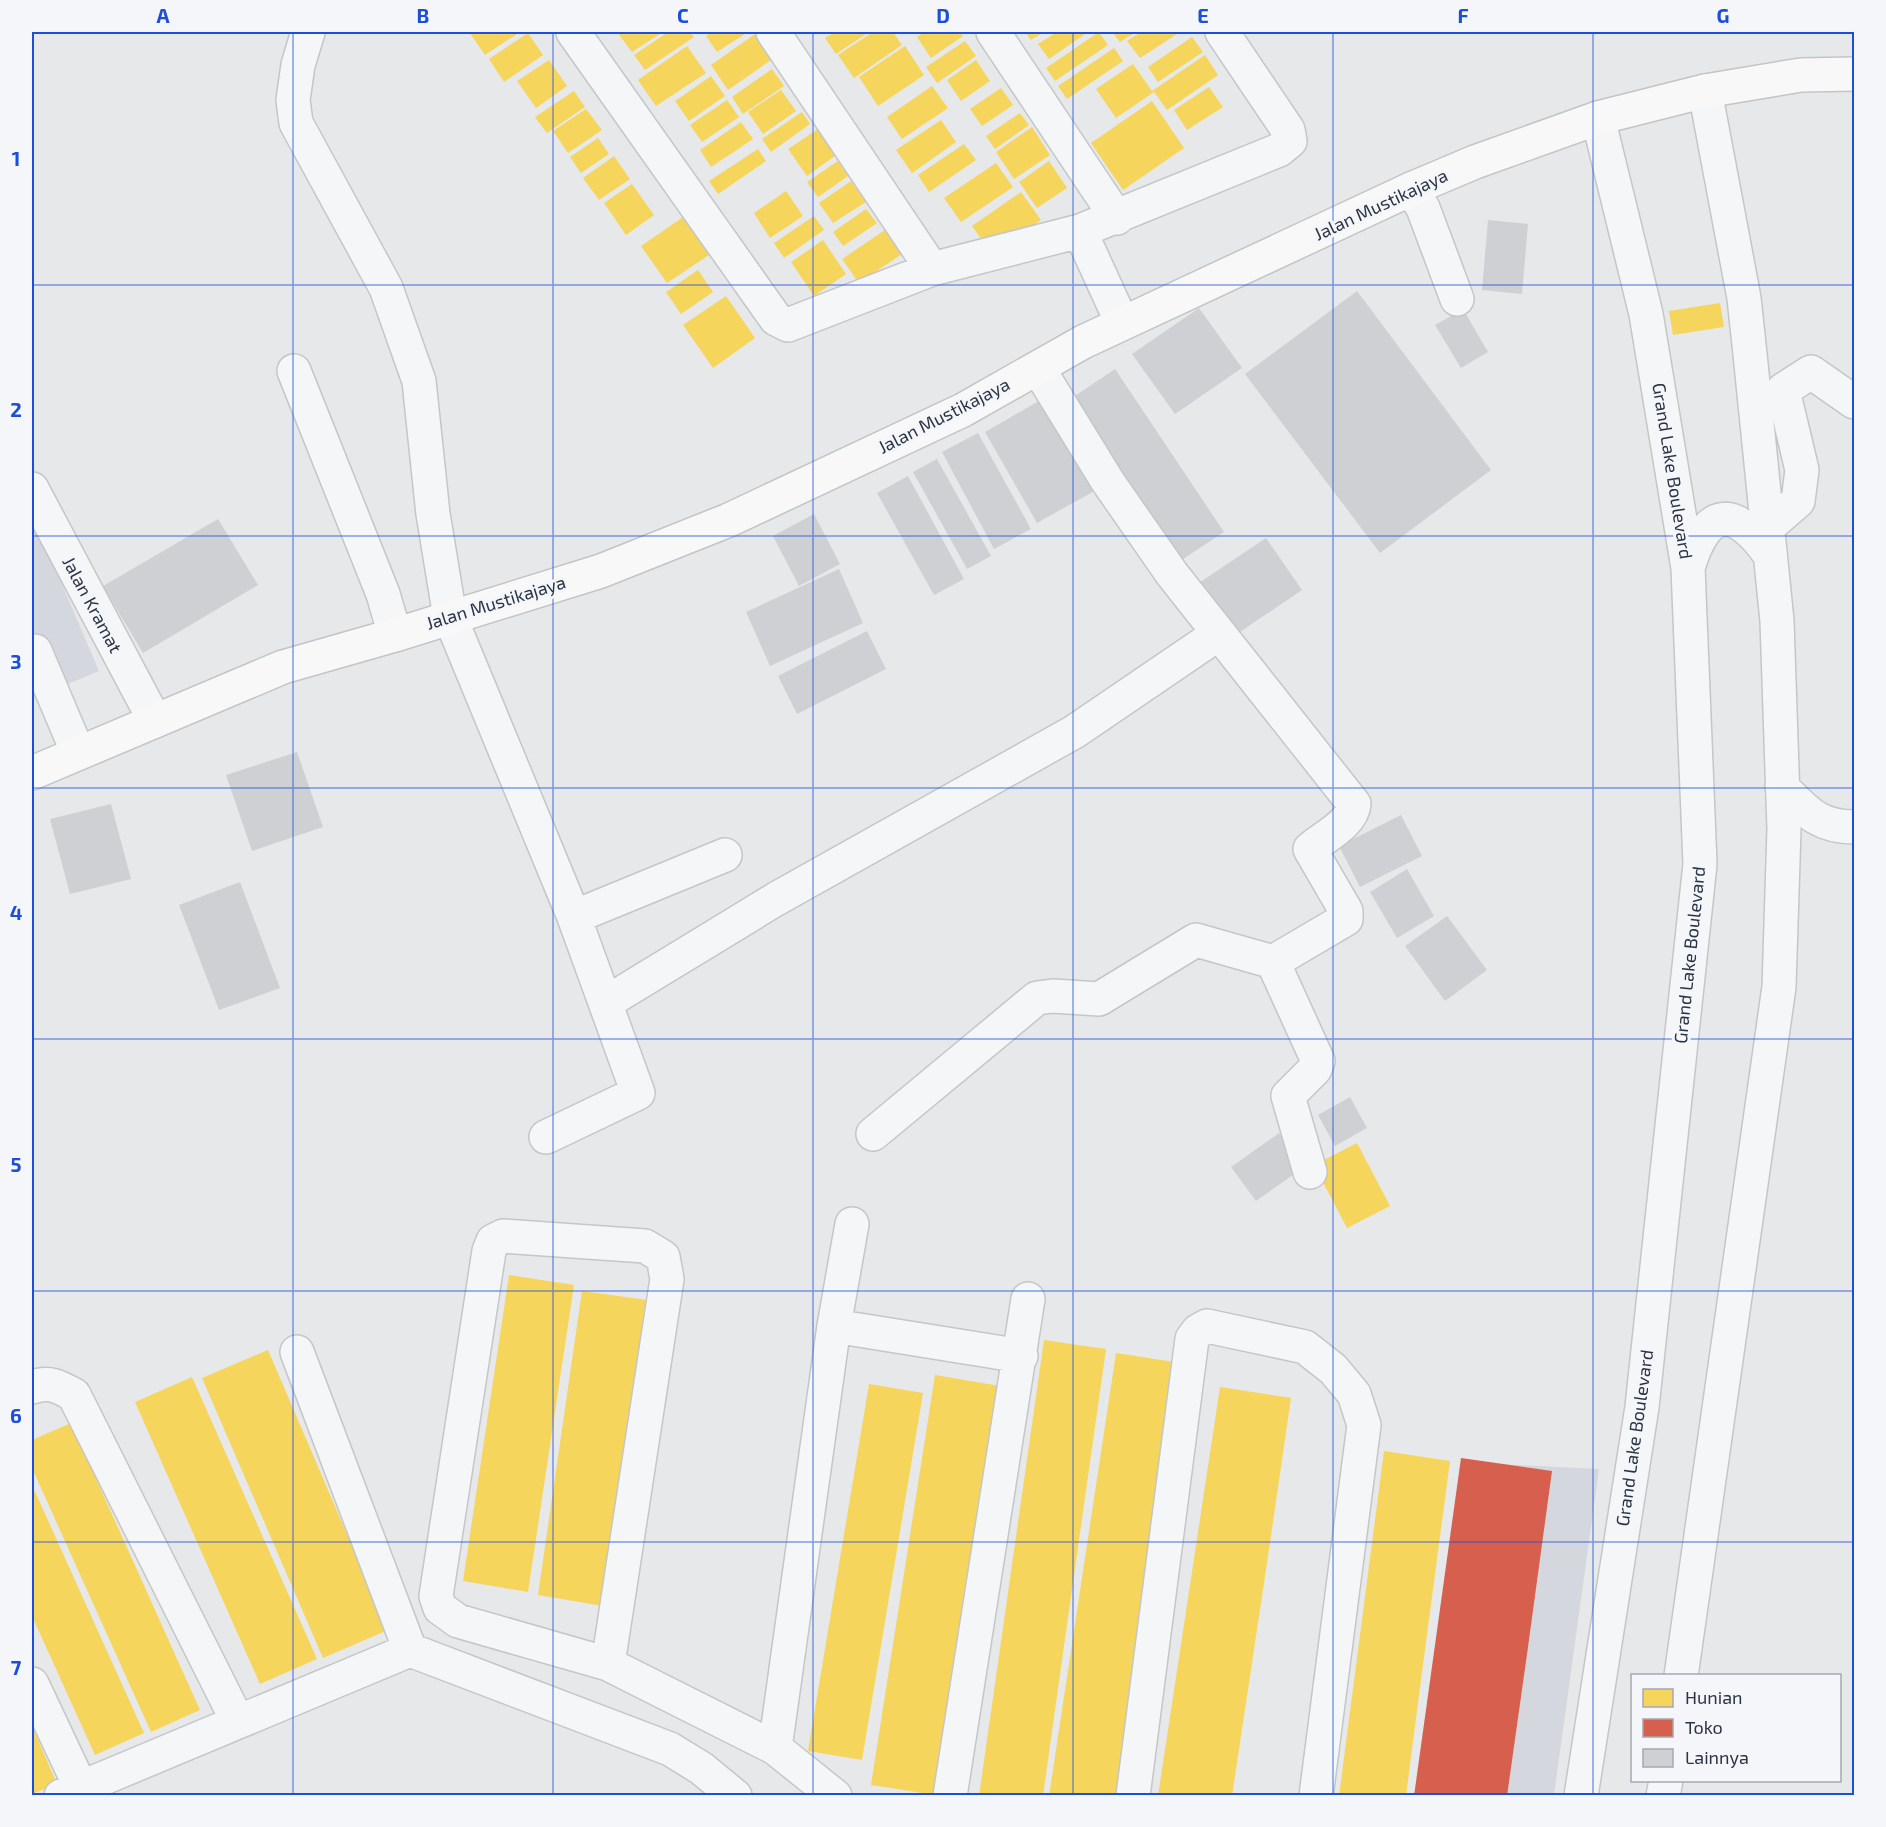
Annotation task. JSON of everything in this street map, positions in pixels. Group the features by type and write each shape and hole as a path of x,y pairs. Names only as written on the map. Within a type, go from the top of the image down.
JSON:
{"main road":[{"name":"Jalan Mustikajaya","path":"32,773 283,667 601,571 729,520 963,410 1122,323 1319,234 1411,189 1475,162 1598,118 1705,91 1801,75 1854,74"}],"street":[{"path":"308,32 298,65 293,100 296,123 386,288 419,381 433,514 450,617 574,918 607,1002 638,1092 546,1137"},
{"path":"573,32 782,324 789,325 932,269 1080,231 1117,218 1279,150 1290,141 1288,130 1222,32"},
{"path":"773,32 932,269"},
{"path":"993,32 1117,218"},
{"path":"1681,1674 1779,987 1782,787 1777,621 1744,298 1705,91"},
{"name":"Grand Lake Boulevard","path":"1581,1796 1642,1407 1700,864 1688,568 1646,314 1598,118"},
{"path":"1411,189 1423,208 1457,299"},
{"path":"1080,231 1122,323"},
{"path":"873,1134 1037,998 1053,996 1099,999 1196,940 1273,962 1346,920 1346,911 1310,849 1347,820 1353,812 1354,804 1172,574 1108,482 1038,368"},
{"path":"294,371 383,594 395,635"},
{"path":"1769,541 1798,501 1802,470 1783,390 1811,372 1854,402"},
{"name":"Jalan Kramat","path":"32,489 155,721"},
{"path":"1688,568 1694,545 1710,524 1722,519 1738,521 1756,535 1769,541"},
{"path":"607,1002 776,899 1074,732 1218,634"},
{"path":"32,652 35,651 78,753"},
{"path":"1782,787 1812,817 1834,827 1854,827"},
{"path":"574,918 725,855"},
{"path":"1273,962 1318,1061 1315,1069 1288,1096 1310,1173"},
{"path":"775,1748 834,1326 852,1224"},
{"path":"608,1664 667,1279 663,1257 645,1246 503,1236 493,1241 489,1251 436,1596 440,1608 458,1621 608,1664 775,1748 835,1796"},
{"path":"950,1796 1021,1356 1028,1299"},
{"path":"834,1326 1021,1356"},
{"path":"1133,1796 1192,1339 1198,1331 1207,1326 1305,1347 1333,1369 1354,1394 1364,1425 1316,1796"},
{"path":"297,1352 410,1650"},
{"path":"32,1387 44,1383 56,1385 74,1395 238,1722"},
{"path":"32,1684 70,1791 410,1650 670,1749 700,1768 735,1796"}],"shaded area":[{"path":"32,514 99,671 32,699"},
{"path":"1476,1463 1599,1469 1554,1795 1427,1796"}],"building: Hunian":[{"path":"469,32 520,32 485,55"},
{"path":"617,32 663,32 632,52"},
{"path":"668,32 690,32 694,37 645,70 634,55"},
{"path":"712,32 748,32 717,52 706,36"},
{"path":"835,32 869,32 836,54 825,38"},
{"path":"873,32 893,32 902,45 854,78 838,55"},
{"path":"924,32 960,32 963,36 931,58 917,37"},
{"path":"1025,32 1044,32 1031,40"},
{"path":"1057,32 1088,32 1049,59 1038,44"},
{"path":"1099,32 1108,45 1055,81 1046,68"},
{"path":"1112,32 1136,32 1120,42"},
{"path":"1141,32 1175,32 1177,34 1140,58 1127,41"},
{"path":"528,33 543,55 504,82 489,59"},
{"path":"755,34 771,60 728,90 711,65"},
{"path":"1192,37 1203,52 1158,82 1148,67"},
{"path":"965,41 976,56 937,83 926,67"},
{"path":"687,46 706,73 656,106 638,80"},
{"path":"905,46 924,75 878,106 859,77"},
{"path":"1114,48 1123,61 1067,99 1058,86"},
{"path":"1205,55 1218,75 1167,110 1154,92 1116,118 1096,89 1133,64 1152,91"},
{"path":"549,60 567,86 536,108 517,81"},
{"path":"976,60 990,81 961,101 947,80"},
{"path":"772,69 784,86 743,114 732,97"},
{"path":"711,76 725,96 689,121 675,101"},
{"path":"932,86 948,108 902,139 887,117"},
{"path":"1209,87 1223,107 1187,130 1174,110"},
{"path":"1001,88 1013,105 982,126 970,109"},
{"path":"781,90 796,111 763,134 748,112"},
{"path":"574,91 585,107 547,133 535,117"},
{"path":"727,100 739,117 702,142 690,125"},
{"path":"1152,101 1184,148 1123,190 1091,143"},
{"path":"586,109 602,130 568,153 553,131"},
{"path":"802,112 810,124 771,152 762,139"},
{"path":"1020,113 1029,125 995,149 986,136"},
{"path":"941,120 956,142 912,173 896,150"},
{"path":"741,122 753,139 711,167 700,150"},
{"path":"821,127 839,153 807,176 788,149"},
{"path":"1032,127 1050,155 1014,179 996,152"},
{"path":"598,138 609,154 581,173 570,157"},
{"path":"964,144 976,160 929,192 918,175"},
{"path":"758,149 766,161 718,194 709,181"},
{"path":"614,156 630,179 599,200 583,178"},
{"path":"838,161 848,176 818,197 807,182"},
{"path":"1049,161 1067,188 1037,208 1019,182"},
{"path":"996,163 1013,187 961,222 944,198"},
{"path":"851,181 866,202 833,223 819,203"},
{"path":"632,184 654,215 626,235 604,203"},
{"path":"786,191 803,216 770,238 754,213"},
{"path":"1021,192 1041,220 992,254 972,226"},
{"path":"866,209 877,223 843,246 833,232"},
{"path":"689,213 715,251 667,283 641,246"},
{"path":"814,216 824,230 784,258 774,243"},
{"path":"885,230 902,254 859,283 842,259"},
{"path":"823,240 846,274 814,296 791,262"},
{"path":"698,270 713,292 681,314 666,292"},
{"path":"726,296 755,338 713,368 683,325"},
{"path":"1720,303 1724,327 1673,335 1669,311"},
{"path":"1357,1143 1390,1206 1347,1228 1314,1165"},
{"path":"509,1275 574,1285 528,1592 463,1581"},
{"path":"582,1291 647,1300 603,1606 538,1595"},
{"path":"1044,1340 1106,1349 1043,1796 979,1796"},
{"path":"268,1350 388,1630 323,1658 202,1378"},
{"path":"1116,1353 1181,1363 1116,1796 1049,1796"},
{"path":"935,1375 1000,1386 936,1795 871,1785"},
{"path":"192,1377 317,1659 260,1684 135,1402"},
{"path":"869,1384 923,1393 862,1760 808,1751"},
{"path":"1220,1387 1291,1398 1232,1796 1158,1796"},
{"path":"71,1423 200,1710 151,1732 32,1468 32,1440"},
{"path":"1384,1451 1450,1461 1406,1796 1339,1796"},
{"path":"32,1485 144,1733 95,1755 32,1616"},
{"path":"32,1726 57,1784 32,1794"}],"building: Toko":[{"path":"1461,1458 1552,1471 1528,1647 1507,1796 1414,1796"}],"building: Lainnya":[{"path":"1488,220 1528,224 1522,294 1482,290"},
{"path":"1357,291 1491,470 1380,553 1245,374"},
{"path":"1199,308 1242,368 1175,414 1132,354"},
{"path":"1463,309 1488,352 1461,368 1435,325"},
{"path":"1115,369 1224,532 1174,565 1066,402"},
{"path":"1046,397 1098,489 1037,523 985,432"},
{"path":"978,433 1031,529 994,549 942,452"},
{"path":"937,459 991,556 967,569 913,472"},
{"path":"908,476 964,579 934,595 877,493"},
{"path":"814,514 840,564 799,586 773,536"},
{"path":"218,519 258,585 143,653 103,586"},
{"path":"1266,538 1302,590 1231,638 1196,585"},
{"path":"839,569 863,623 770,666 746,612"},
{"path":"867,631 886,669 797,714 778,676"},
{"path":"297,752 323,827 252,851 226,775"},
{"path":"111,804 131,879 70,894 50,819"},
{"path":"1401,815 1422,856 1360,887 1339,846"},
{"path":"1407,869 1434,916 1397,938 1370,892"},
{"path":"240,882 280,988 219,1010 179,905"},
{"path":"1447,916 1487,970 1445,1001 1405,946"},
{"path":"1350,1097 1367,1128 1335,1146 1318,1115"},
{"path":"1279,1133 1304,1167 1256,1201 1231,1167"}]}
